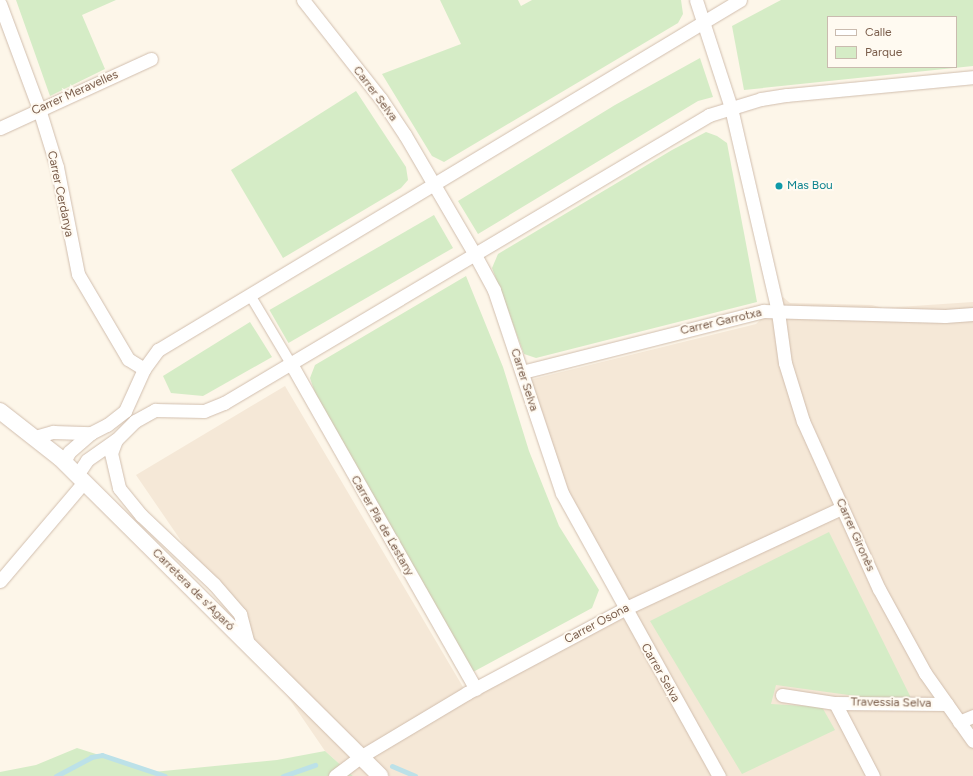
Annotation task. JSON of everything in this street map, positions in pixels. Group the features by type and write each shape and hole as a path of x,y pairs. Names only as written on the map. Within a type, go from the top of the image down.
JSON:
{"street":[{"name":"Carrer Selva","path":"303,0 381,99 434,184 494,290 562,493 624,608 720,776"},
{"path":"696,0 702,21"},
{"path":"64,462 69,452 91,433 107,425 126,411 144,369 158,350 702,21 740,0"},
{"name":"Carrer Cerdanya","path":"0,4 39,109 57,167 78,274 128,359 144,369"},
{"name":"Carrer Gironès","path":"702,21 731,108 778,312 786,363 803,421 879,589 925,673 973,741"},
{"name":"Carrer Meravelles","path":"0,128 151,59"},
{"path":"0,581 80,479 87,460 116,440 135,421 155,410 204,411 224,403 290,362 684,128 731,108 787,95 973,77"},
{"path":"250,295 290,362"},
{"name":"Carrer Garrotxa","path":"522,372 756,312 945,316 973,314"},
{"name":"Carrer Pla de Ľestany","path":"290,362 476,689"},
{"name":"Carretera de s'Agaró","path":"0,410 64,462 380,776"},
{"path":"35,437 53,432 91,433"},
{"path":"116,440 111,453 119,488 141,515 214,584 240,614 249,647"},
{"name":"Carrer Osona","path":"335,776 360,757 476,689 624,608 842,508"},
{"name":"Travessia Selva","path":"782,695 835,703 947,704"},
{"name":"Travessia Selva","path":"835,703 873,776"},
{"path":"959,722 973,716"}],"shaded area":[{"path":"783,297 790,303 872,305 883,308 973,302 973,776 353,776 325,751 136,475 285,386 466,692 624,608 562,493 529,380 756,324"}],"green space":[{"path":"16,0 116,0 82,15 105,69 50,96"},
{"path":"440,0 518,0 521,6 532,0 681,0 683,14 678,23 444,162 432,156 382,74 461,44"},
{"path":"781,0 973,0 973,66 957,68 957,16 827,16 827,68 954,68 744,90 732,26"},
{"path":"700,58 713,97 698,101 478,234 458,201 615,105"},
{"path":"356,91 406,167 408,180 401,188 283,258 231,170"},
{"path":"706,132 717,136 727,143 757,302 536,358 524,354 492,268 498,254 672,150"},
{"path":"434,215 453,248 288,343 269,310"},
{"path":"466,276 503,367 529,451 559,526 599,590 592,608 473,672 322,414 310,378 315,365"},
{"path":"250,322 272,357 203,396 171,393 163,376"},
{"path":"829,532 914,704 776,685 771,704 822,707 835,730 742,774 650,621"},
{"path":"77,748 153,772 277,760 325,751 353,776 0,776 0,772 36,765"}],"waterway":[{"path":"56,776 91,757 102,755 165,776"},
{"path":"283,776 315,765"},
{"path":"392,766 415,776"}],"place":[{"name":"Mas Bou","path":"779,186"}]}
